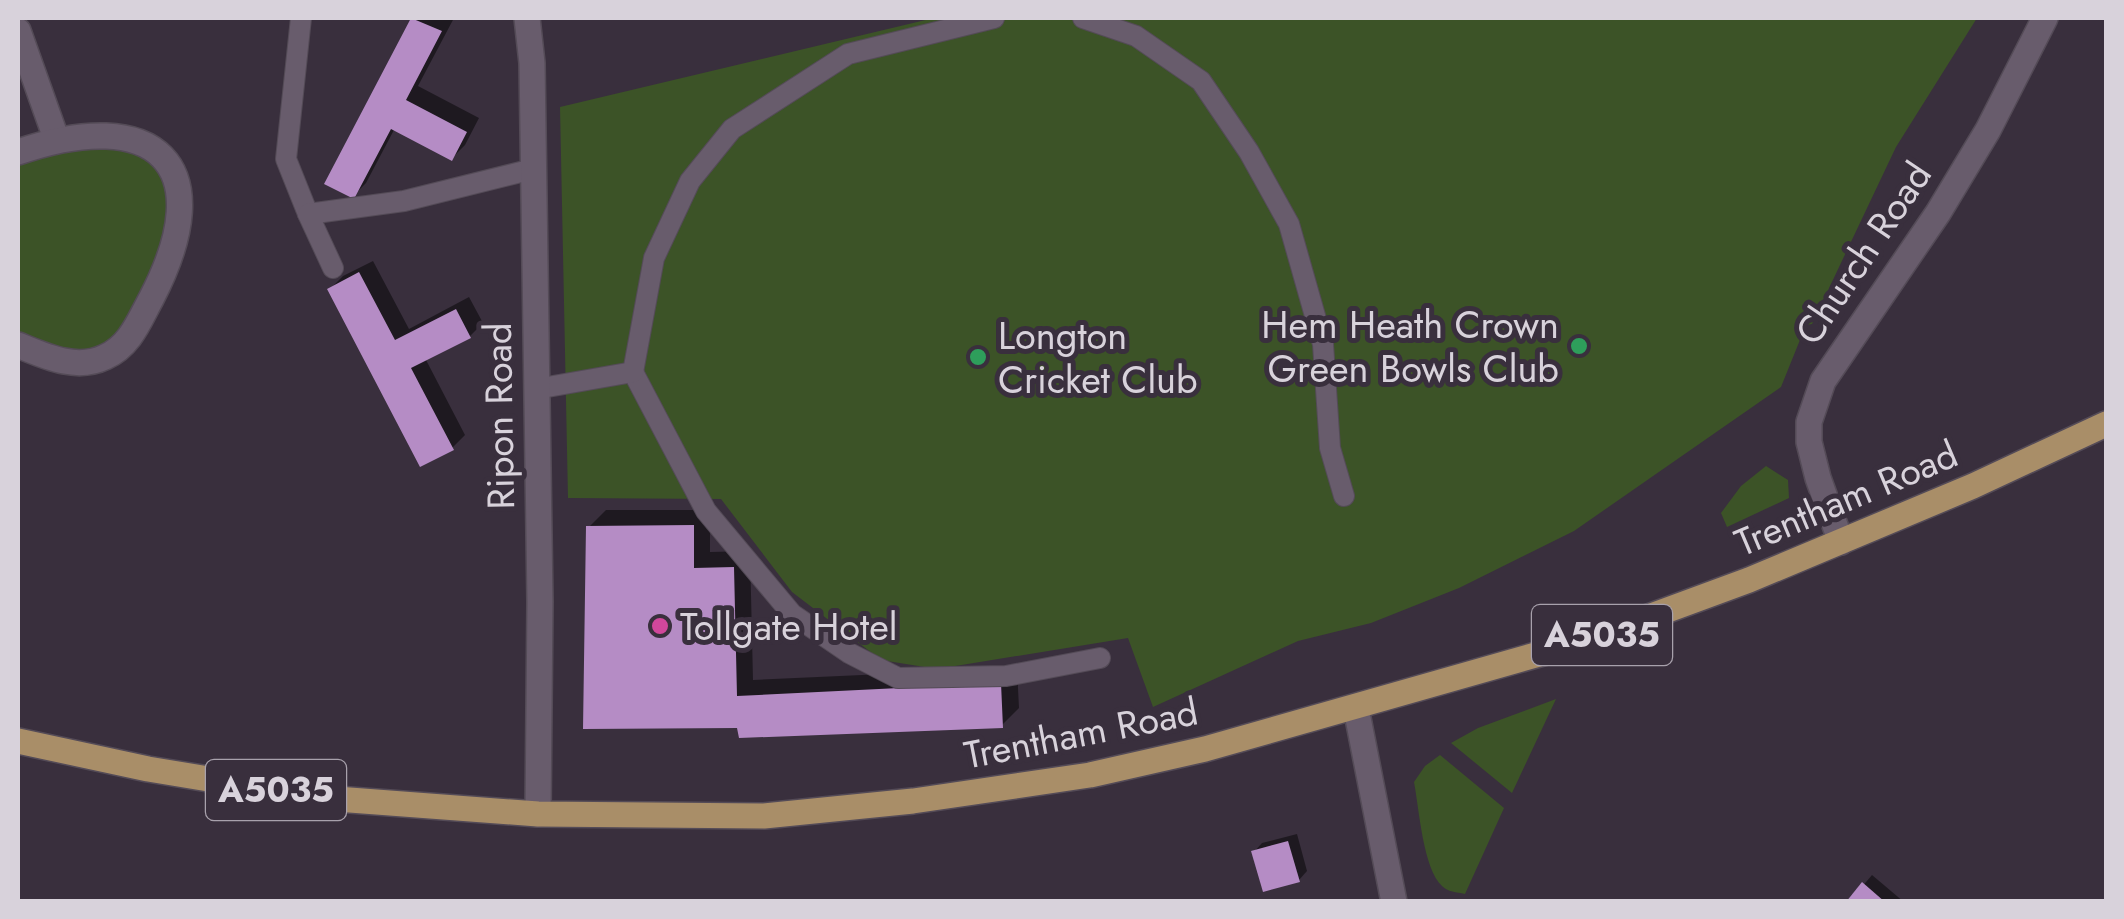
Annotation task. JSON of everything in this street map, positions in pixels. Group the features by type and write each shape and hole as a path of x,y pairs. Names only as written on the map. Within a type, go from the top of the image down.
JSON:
{"main road":[{"name":"Trentham Road","path":"18,741 148,769 323,798 538,814 764,816 913,801 1090,774 1205,749 1578,644 1841,542 2106,424"}],"street":[{"name":"Ripon Road","path":"527,18 532,63 540,602 538,814"},
{"name":"Church Road","path":"1841,542 1809,442 1809,422 1823,382 1938,213 1988,130 2045,18"},
{"path":"18,30 56,138"},
{"path":"18,152 56,138 107,137 140,143 162,153 176,172 182,203 175,242 135,332 106,357 79,364 18,345"},
{"path":"1356,708 1394,902"}],"lane":[{"path":"301,18 286,159 333,268"},
{"path":"994,18 848,54 732,129 690,181 654,258 632,372 706,511 792,614 849,653 898,678 1006,676 1100,658"},
{"path":"1084,18 1136,36 1201,81 1250,152 1289,224 1323,344 1330,448 1344,496"},
{"path":"308,214 404,201 533,168"},
{"path":"536,389 632,372"}],"green space":[{"path":"934,18 1977,18 1896,147 1812,324 1806,325 1781,387 1574,531 1459,588 1371,623 1298,641 1153,707 1128,638 937,669 881,660 792,592 721,499 568,498 560,107"},
{"path":"57,146 137,150 170,174 170,240 131,328 105,350 78,356 18,336 18,159"},
{"path":"1766,466 1788,480 1789,498 1727,527 1721,513 1741,486"},
{"path":"1556,699 1512,793 1451,743 1478,728"},
{"path":"1440,755 1504,808 1465,894 1447,890 1436,878 1423,837 1414,782 1425,766"}],"building":[{"path":"411,18 442,31 406,100 467,132 452,161 391,129 354,199 324,184"},
{"path":"359,272 395,340 456,309 471,338 411,368 454,450 420,467 327,289"},
{"name":"Tollgate Hotel","path":"694,525 694,568 734,567 737,696 1001,683 1003,728 739,738 737,728 583,729 586,526"},
{"path":"1288,841 1300,882 1263,892 1251,851"},
{"path":"1862,882 1885,902 1846,902"}],"place":[{"name":"Hem Heath Crown Green Bowls Club","path":"1579,346"},
{"name":"Longton Cricket Club","path":"978,357"},
{"name":"Tollgate Hotel","path":"660,626"}]}
